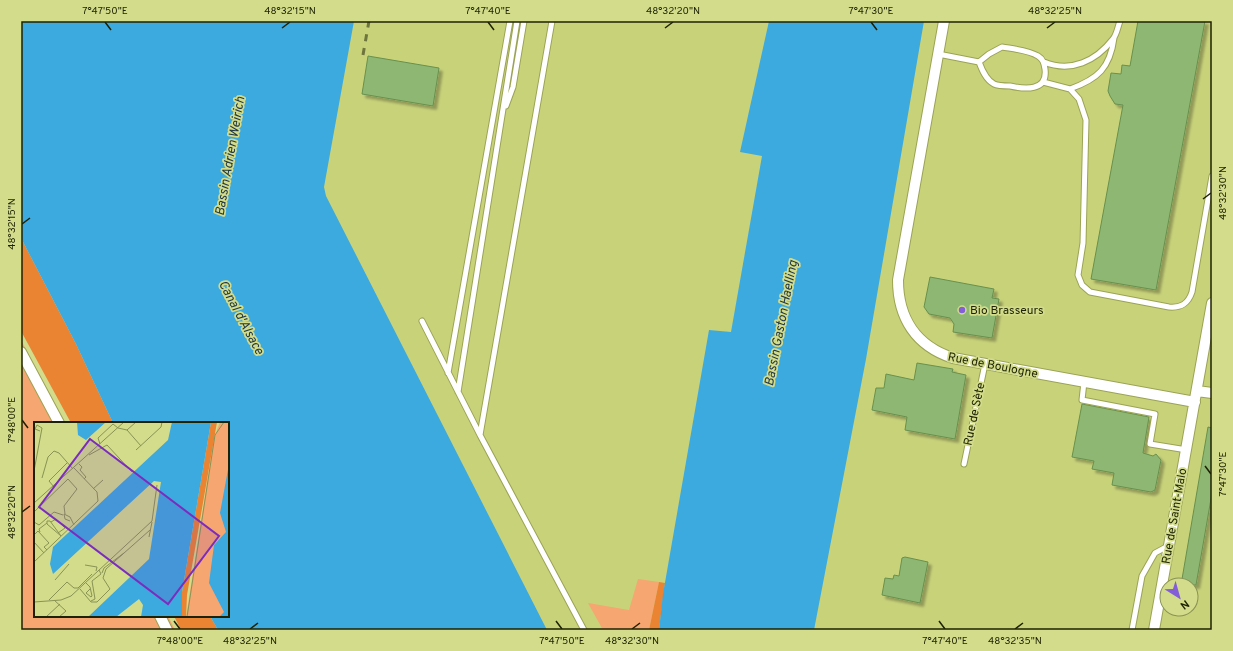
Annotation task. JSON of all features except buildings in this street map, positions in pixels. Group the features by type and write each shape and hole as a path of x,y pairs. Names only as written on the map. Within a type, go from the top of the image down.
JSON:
{"street":[{"name":"Rue de Boulogne","path":"944,21 898,280 898,294 907,324 919,339 946,356 1195,402"},
{"path":"1195,402 1212,303"},
{"path":"21,352 58,422"},
{"path":"1197,390 1212,393"},
{"name":"Rue de Saint-Malo","path":"1154,630 1195,402"},
{"path":"160,617 167,630"}],"lane":[{"path":"448,373 510,21"},
{"path":"458,392 517,21"},
{"path":"502,117 513,87 524,21"},
{"path":"480,435 552,21"},
{"path":"1070,89 1088,82 1098,75 1108,64 1114,38 1120,21"},
{"path":"938,54 979,62 989,54 1002,48 1033,53 1040,57 1044,62 1053,66 1068,68 1083,64 1096,55 1114,38"},
{"path":"979,62 985,76 995,84 1028,89 1036,87 1043,82 1046,74 1044,62"},
{"path":"1043,82 1070,89 1079,99 1086,120 1083,244 1078,275 1082,285 1090,292 1169,307 1177,308 1184,305 1189,300 1192,292 1212,176"},
{"path":"422,321 480,435 584,630"},
{"name":"Rue de Sète","path":"964,464 985,364"},
{"path":"1084,382 1082,400 1155,414 1150,444 1186,450"},
{"path":"1132,630 1142,576 1155,553 1169,546"}],"shaded area":[{"path":"180,21 1212,21 1212,630 483,630"},
{"path":"21,238 76,344 113,422 70,422 21,331"},
{"path":"21,340 64,422 34,422 34,617 168,617 175,630 21,630"},
{"path":"638,579 659,582 649,630 603,630 588,603 629,610"},
{"path":"659,582 665,583 659,630 649,630"},
{"path":"174,617 211,617 218,630 181,630"}],"water":[{"path":"21,21 354,21 324,187 326,196 547,630 218,630 211,617 229,617 229,422 113,422 76,344 21,238"},
{"name":"Bassin Gaston Haelling","path":"769,21 924,21 866,359 814,630 659,630 663,594 709,330 731,332 762,156 740,152"}],"railway":[{"path":"363,55 369,21"}],"place":[{"name":"Bio Brasseurs","path":"962,310"}],"water label":[{"name":"Bassin Adrien Weirich","path":"229,156"},
{"name":"Canal d'Alsace","path":"242,317"}]}
